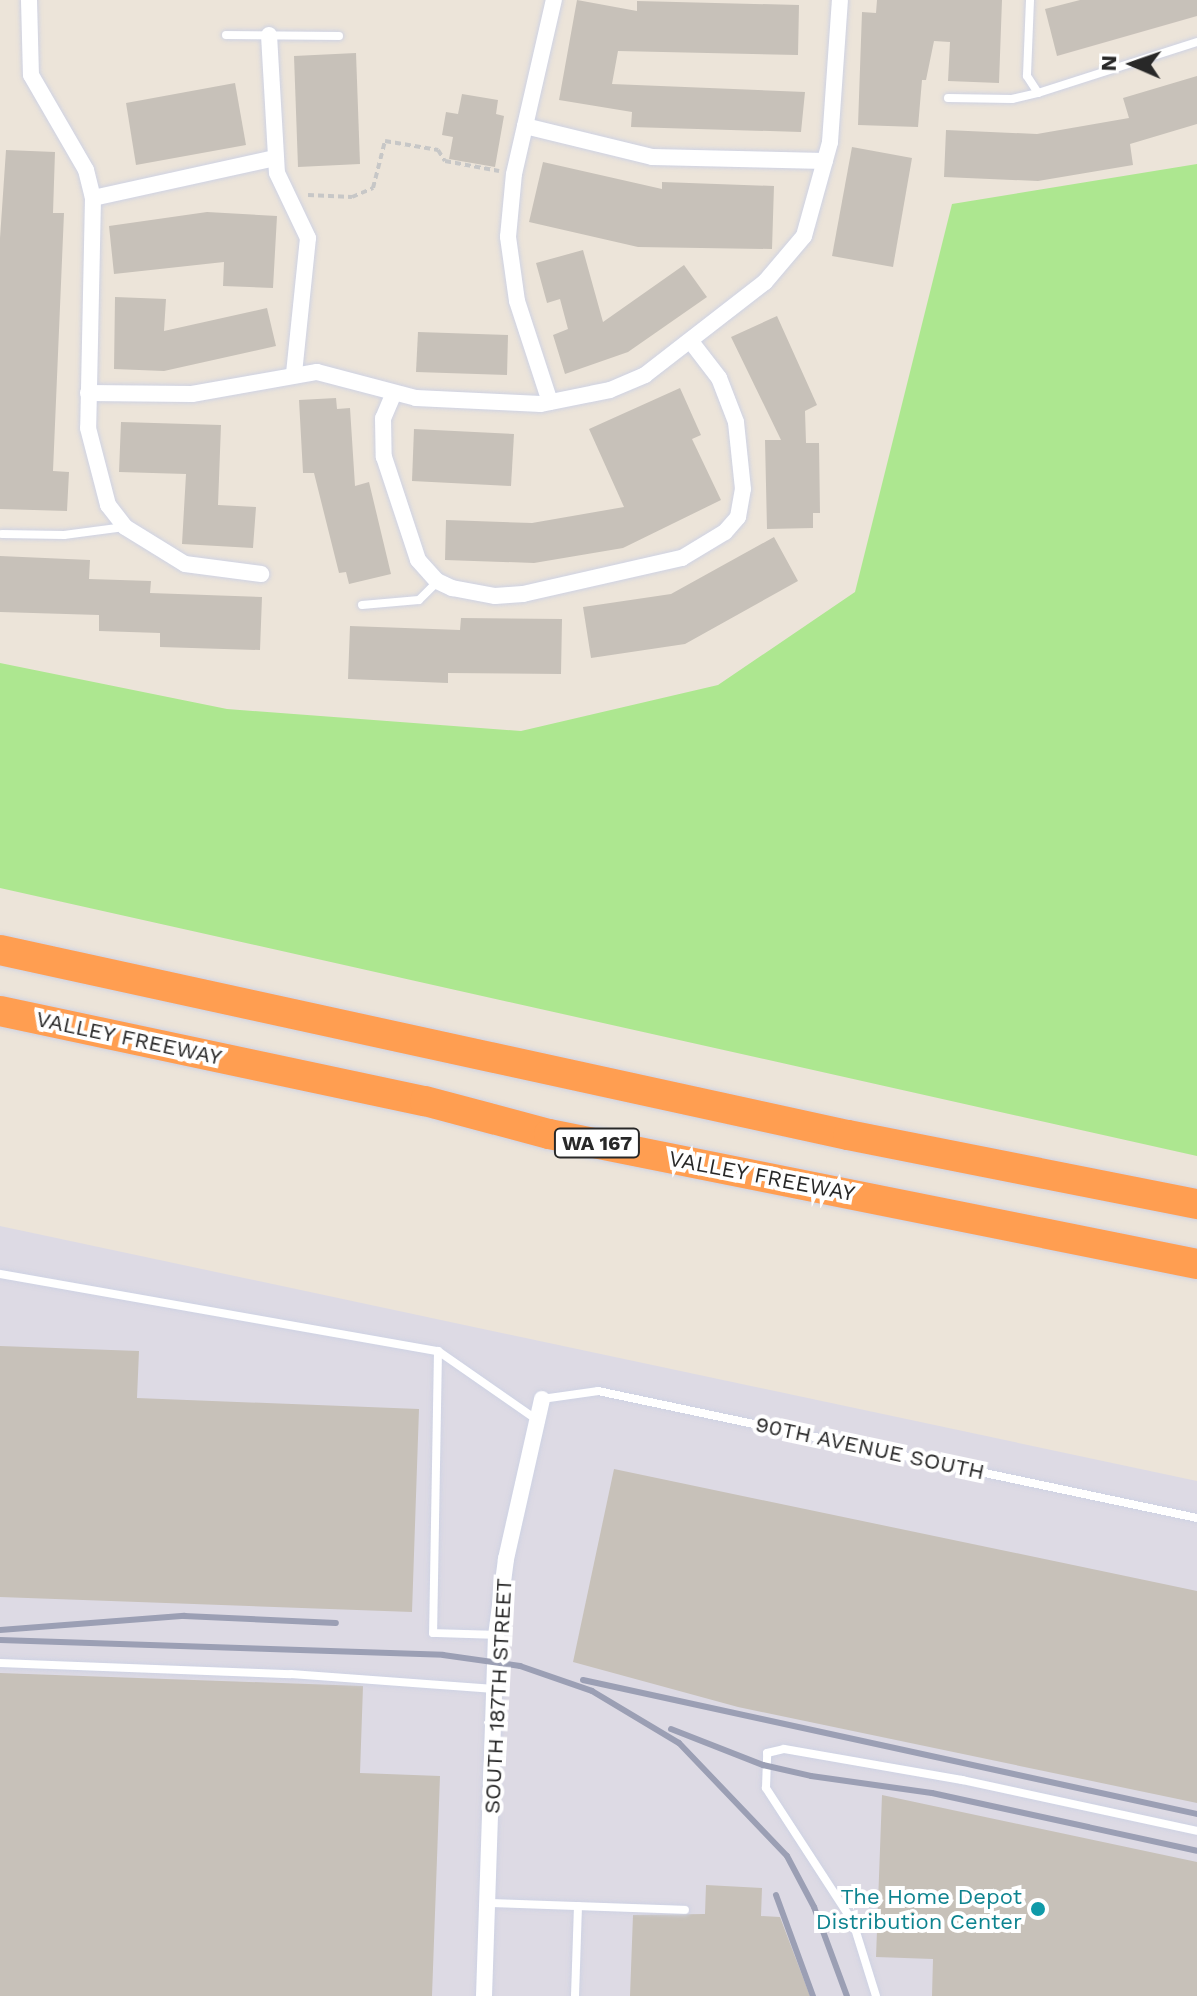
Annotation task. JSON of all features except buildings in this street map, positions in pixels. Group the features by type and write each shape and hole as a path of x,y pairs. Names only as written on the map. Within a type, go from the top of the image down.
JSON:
{"highway":[{"path":"0,950 848,1135 1197,1204"},
{"path":"0,970 1197,1222"},
{"name":"VALLEY FREEWAY","path":"0,1011 425,1101 549,1134 1197,1264"}],"street":[{"path":"29,0 31,75 86,170 93,198 88,393 98,476 108,505 125,527 185,564 261,574"},
{"path":"550,402 511,268 509,210 554,0"},
{"path":"88,393 192,394 294,373 341,376 393,395 500,405 550,402 610,390 645,375 692,343 784,265 804,236 825,161 840,0"},
{"path":"269,35 275,158 308,238 294,373"},
{"path":"525,126 652,157 825,161"},
{"path":"93,198 275,158"},
{"path":"393,395 383,418 384,457 418,560 437,581 495,596 538,591 682,558 725,532 738,517 743,489 736,422 719,378 692,343"},
{"name":"SOUTH 187TH STREET","path":"484,1996 497,1635 506,1559 542,1399"}],"lane":[{"path":"1030,0 1027,76 1038,93"},
{"path":"226,35 339,36"},
{"path":"948,98 1012,99 1197,42"},
{"path":"2,534 64,535 125,527"},
{"path":"362,605 419,600 437,581"},
{"path":"0,1274 438,1351 537,1419"},
{"path":"438,1351 433,1633 497,1635"},
{"name":"90TH AVENUE SOUTH","path":"542,1399 598,1391 1197,1518"},
{"path":"0,1663 291,1674 495,1689"},
{"path":"876,1996 853,1922 766,1788 767,1753 784,1749 962,1780 1197,1831"},
{"path":"488,1903 685,1910"},
{"path":"575,1996 578,1906"}],"path":[{"path":"302,194 335,199 373,188 382,145 388,142 435,150 445,161 493,170"}],"shaded area":[{"path":"0,1226 1197,1481 1197,1996 0,1996"}],"green space":[{"path":"1197,164 1197,1156 0,888 0,663 227,709 521,731 718,685 855,592 952,204"}],"railway":[{"path":"0,1630 184,1616 336,1623"},
{"path":"0,1640 443,1655 520,1666 592,1691 679,1743 787,1856 814,1907 847,1996"},
{"path":"583,1680 1197,1814"},
{"path":"671,1729 763,1765 811,1776 932,1793 1197,1851"},
{"path":"776,1895 813,1996"}],"place":[{"name":"The Home Depot Distribution Center","path":"1038,1909"}]}
